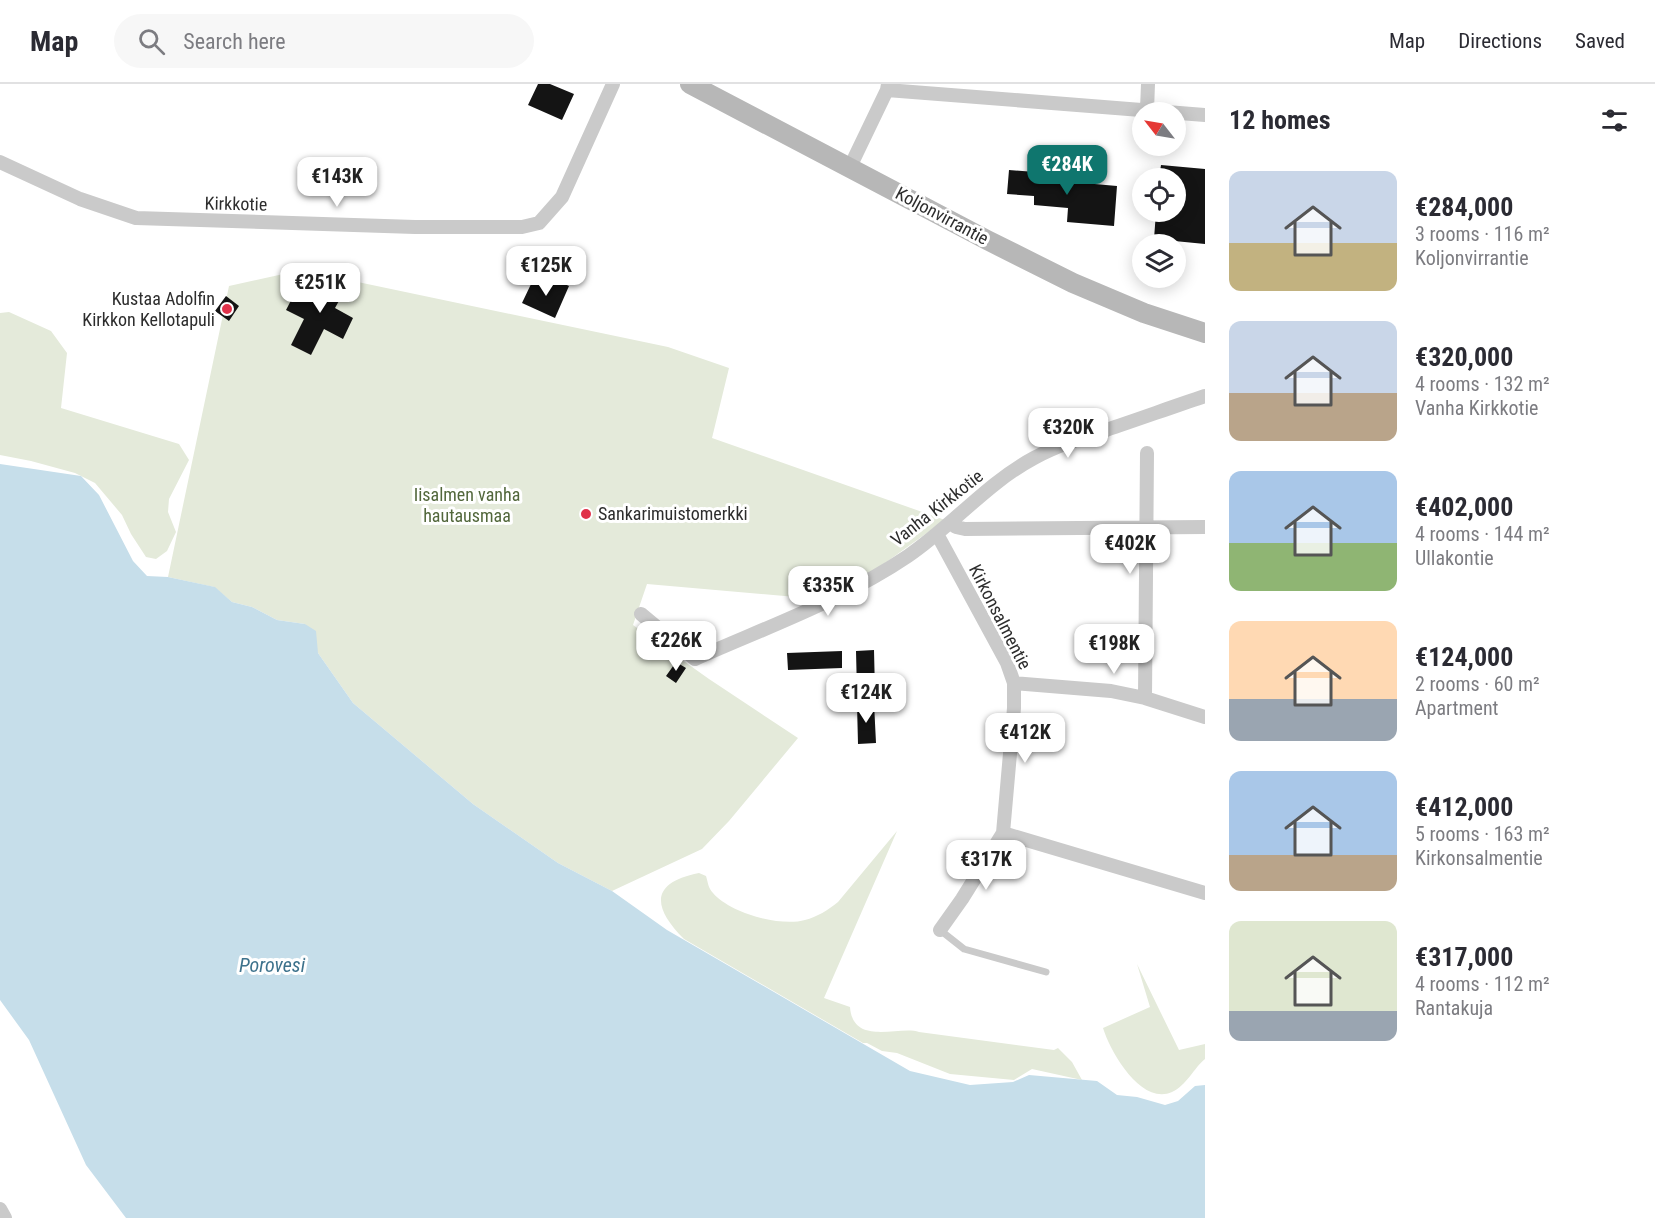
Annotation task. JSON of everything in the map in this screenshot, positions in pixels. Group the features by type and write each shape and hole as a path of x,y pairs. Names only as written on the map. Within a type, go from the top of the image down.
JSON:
{"main road":[{"name":"Koljonvirrantie","path":"690,84 1073,283 1144,313 1204,333"}],"street":[{"name":"Kirkkotie","path":"0,162 80,199 136,218 415,227 522,227 539,223 561,197 613,84"},
{"path":"1147,102 1148,84"},
{"path":"850,167 888,87 1132,109"},
{"path":"1186,113 1205,115"},
{"name":"Vanha Kirkkotie","path":"641,614 695,659 867,580 907,556 937,534 1011,471 1035,457 1061,445 1205,396"},
{"path":"1145,698 1147,453"},
{"path":"950,523 965,529 1205,527"},
{"name":"Kirkonsalmentie","path":"937,534 1007,663 1014,684 1003,833"},
{"path":"1014,684 1111,691 1145,698 1205,717"},
{"path":"940,930 1003,833 1205,893"},
{"path":"0,1209 5,1218"}],"lane":[{"path":"940,930 964,949 1046,972"}],"green space":[{"name":"Iisalmen vanha hautausmaa","path":"306,269 353,281 668,347 729,368 712,438 945,520 871,573 807,598 647,584 633,625 798,738 729,821 702,849 612,891 558,863 473,804 353,703 318,653 305,624 277,620 252,607 232,602 214,587 168,577 229,286"},
{"path":"9,312 51,331 67,353 61,408 179,444 189,460 169,499 168,512 176,532 167,551 156,559 146,557 122,515 95,483 75,473 0,455 0,313"},
{"path":"897,831 824,998 850,1007 853,1019 859,1027 868,1031 911,1031 1054,1050 1058,1048 1072,1062 1082,1080 1032,1069 1014,1080 950,1074 897,1053 882,1051 863,1043 684,939 666,917 662,907 661,898 664,890 671,883 699,873 706,876 713,893 731,907 756,917 782,922 809,919 838,902"},
{"path":"1137,964 1179,1050 1205,1044 1205,1059 1182,1086 1172,1092 1160,1094 1149,1091 1138,1084 1128,1074 1112,1050 1103,1028 1150,1007"}],"water":[{"name":"Porovesi","path":"0,464 81,476 99,495 133,561 147,576 168,577 215,587 232,602 252,607 277,620 305,624 316,631 318,653 353,703 473,804 558,863 612,891 667,930 910,1071 970,1085 1013,1082 1029,1075 1097,1081 1117,1095 1137,1097 1165,1105 1178,1101 1195,1086 1205,1085 1205,1218 126,1218 86,1165 29,1040 0,1000"}],"building":[{"path":"538,84 550,84 574,94 562,120 528,105"},
{"path":"1161,165 1205,169 1205,244 1186,242 1186,234 1154,234 1155,222 1186,222 1186,168 1161,168"},
{"path":"1009,170 1073,175 1072,182 1117,186 1114,226 1067,222 1068,208 1034,205 1034,196 1007,194"},
{"path":"331,271 350,281 335,308 353,318 343,339 324,329 311,355 291,345 304,319 286,310 297,289 316,299"},
{"path":"549,277 569,286 555,318 522,303 532,282 545,288"},
{"name":"Kustaa Adolfin Kirkkon Kellotapuli","path":"226,296 239,306 229,321 215,311"},
{"path":"874,650 875,692 857,692 856,651"},
{"path":"842,651 842,668 788,670 787,653"},
{"path":"676,662 686,668 676,683 666,676"},
{"path":"874,703 876,743 858,744 857,704"}],"place":[{"name":"Kustaa Adolfin Kirkkon Kellotapuli","path":"227,309"},
{"name":"Sankarimuistomerkki","path":"586,514"}]}
